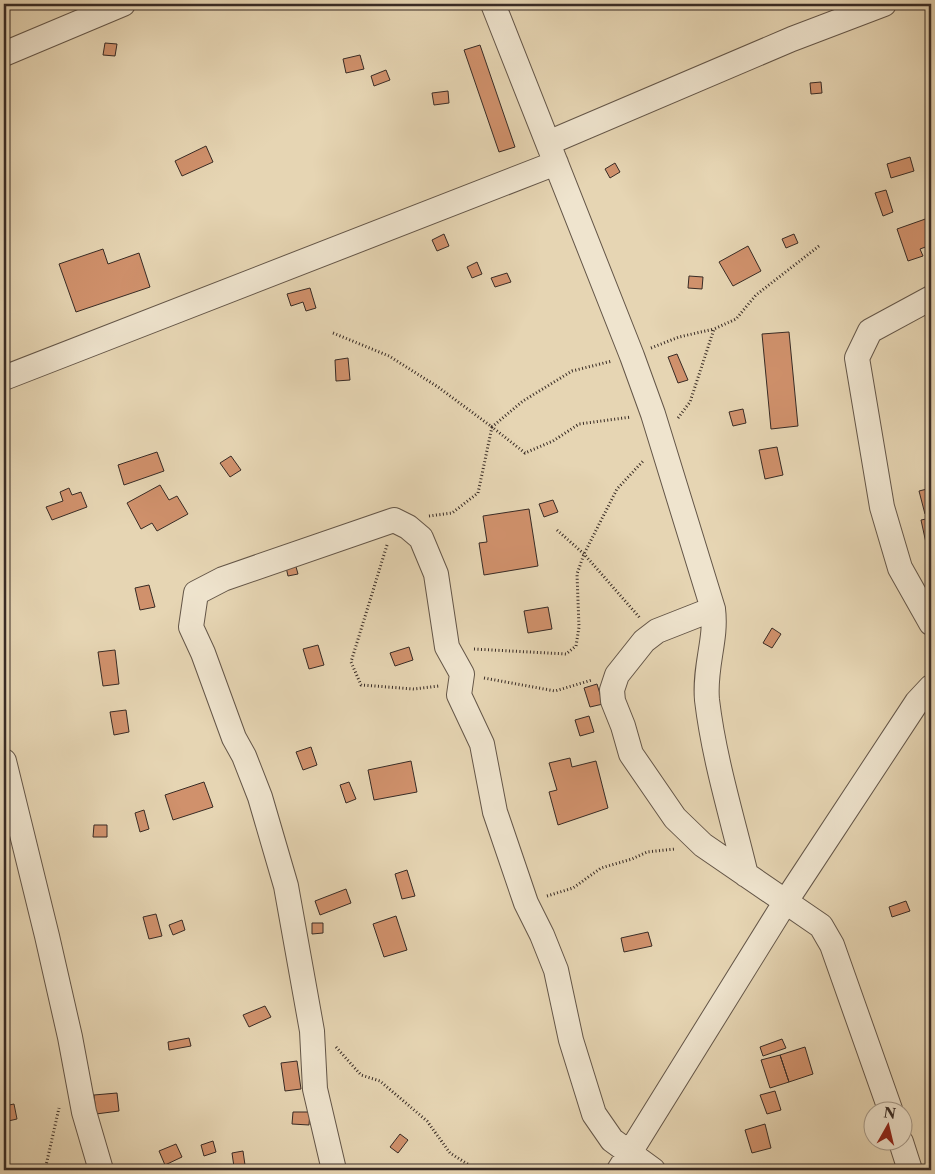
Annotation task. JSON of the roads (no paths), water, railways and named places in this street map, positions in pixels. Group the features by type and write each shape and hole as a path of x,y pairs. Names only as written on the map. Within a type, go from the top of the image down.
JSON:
{"street":[{"path":"4,54 124,4"},
{"path":"493,4 632,356 662,441 713,608 713,640 706,675 707,700 726,801 746,876"},
{"path":"4,378 552,153 792,39 884,4"},
{"path":"931,298 870,331 858,358 882,507 900,568 931,623"},
{"path":"334,1170 315,1089 312,1031 286,886 260,797 244,756 234,738 203,653 191,627 196,593 223,579 394,520 421,538 436,574 448,647 462,674 459,695 482,744 495,812 526,904 542,935 556,970 571,1040 594,1114 624,1161 653,1170"},
{"path":"713,608 657,631 644,641 617,675 612,690 612,701 623,726 631,754 675,818 703,845 821,926 832,945 887,1102"},
{"path":"624,1161 786,901 917,702 931,687"},
{"path":"4,761 52,954 84,1112 102,1170"},
{"path":"904,1152 910,1170"}]}
